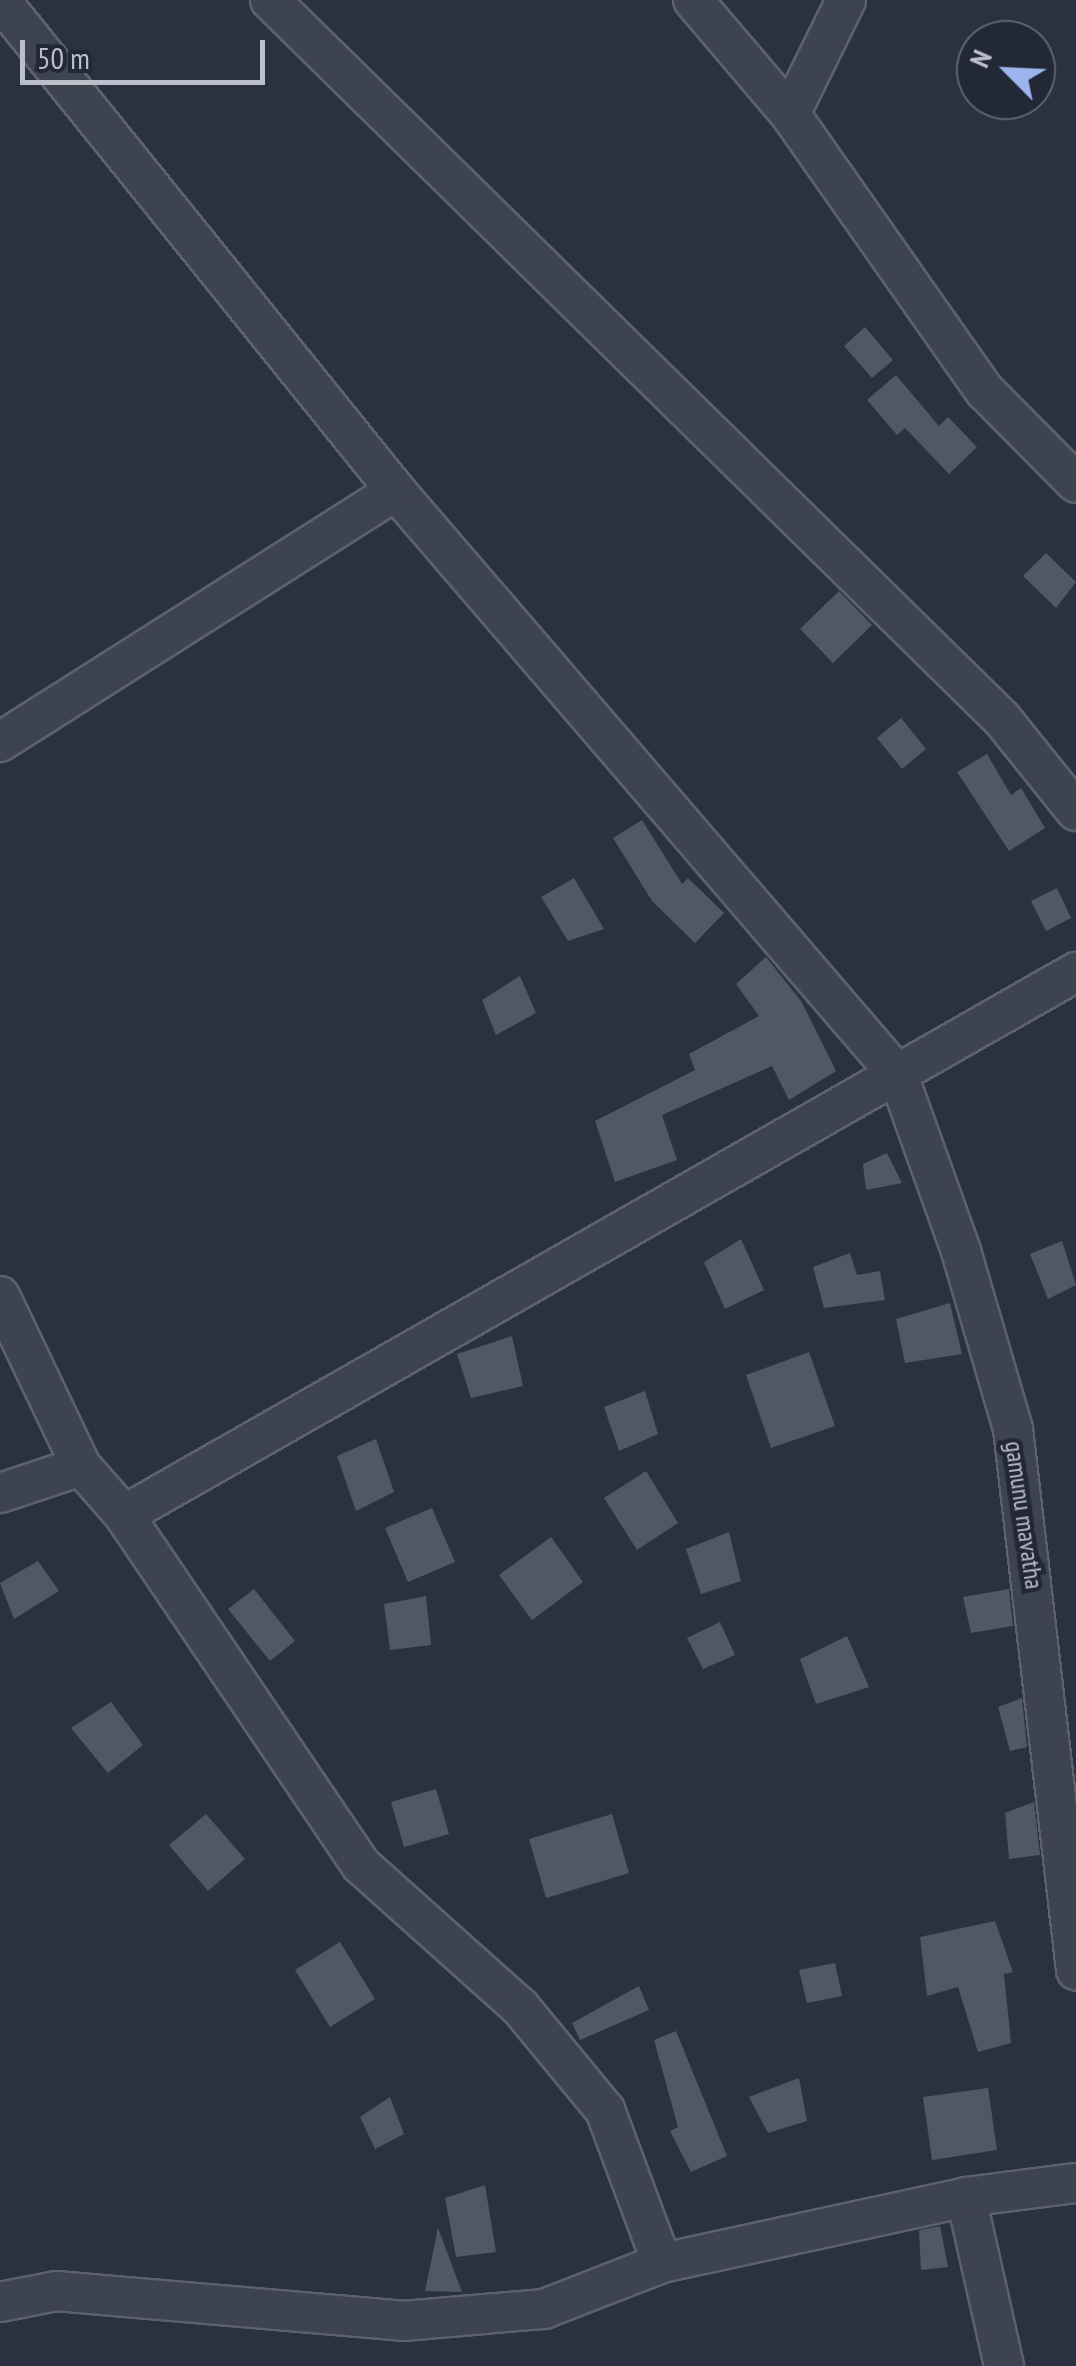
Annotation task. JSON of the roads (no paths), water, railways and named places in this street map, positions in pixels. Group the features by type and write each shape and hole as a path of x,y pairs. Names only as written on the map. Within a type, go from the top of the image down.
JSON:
{"street":[{"path":"0,0 396,491 898,1075"},
{"path":"270,0 1002,719 1076,811"},
{"path":"693,0 790,114 985,390 1076,483"},
{"path":"790,114 846,0"},
{"path":"0,742 396,491"},
{"path":"124,1515 1076,972"},
{"name":"gamunu mavatha","path":"898,1075 961,1251 1013,1429 1076,1970"},
{"path":"0,1296 81,1466 124,1515 361,1865 520,2007 605,2110 662,2263"},
{"path":"0,1493 81,1466"},
{"path":"0,2302 56,2291 403,2321 544,2309 662,2263 966,2197 1076,2182"},
{"path":"966,2197 1004,2366"}]}
